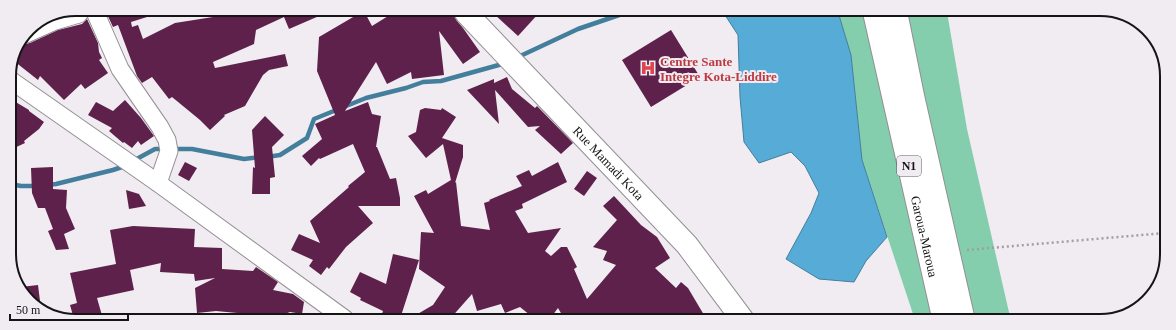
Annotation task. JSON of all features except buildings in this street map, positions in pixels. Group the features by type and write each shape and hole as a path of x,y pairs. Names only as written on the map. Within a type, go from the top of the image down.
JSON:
{"main road":[{"name":"Rue Mamadi Kota","path":"469,16 687,245 739,314"},
{"name":"Garoua-Maroua","path":"875,16 943,314"},
{"name":"Garoua-Maroua","path":"897,16 913,96 962,314"}],"street":[{"path":"40,28 71,16"},
{"path":"97,16 120,69 160,127 167,140 169,151 158,183"},
{"path":"16,84 158,183 332,314"}],"path":[{"path":"948,252 1160,233"}],"green space":[{"path":"839,16 948,16 967,129 1009,314 913,314 862,160 851,55"}],"water":[{"path":"726,16 839,16 851,55 862,160 887,237 866,261 854,282 819,279 786,259 811,213 819,193 805,166 791,152 759,163 744,142 740,97 738,35"}],"waterway":[{"path":"516,58 578,29 616,16"},
{"path":"267,157 280,155 307,138 314,119 366,98 423,82 441,81 506,63"},
{"path":"133,161 155,149 165,149"},
{"path":"172,149 192,149 244,159 260,157"},
{"path":"47,185 125,166"},
{"path":"16,185 38,186"}],"place":[{"name":"Centre Sante Integre Kota-Liddire","path":"648,68"}]}
